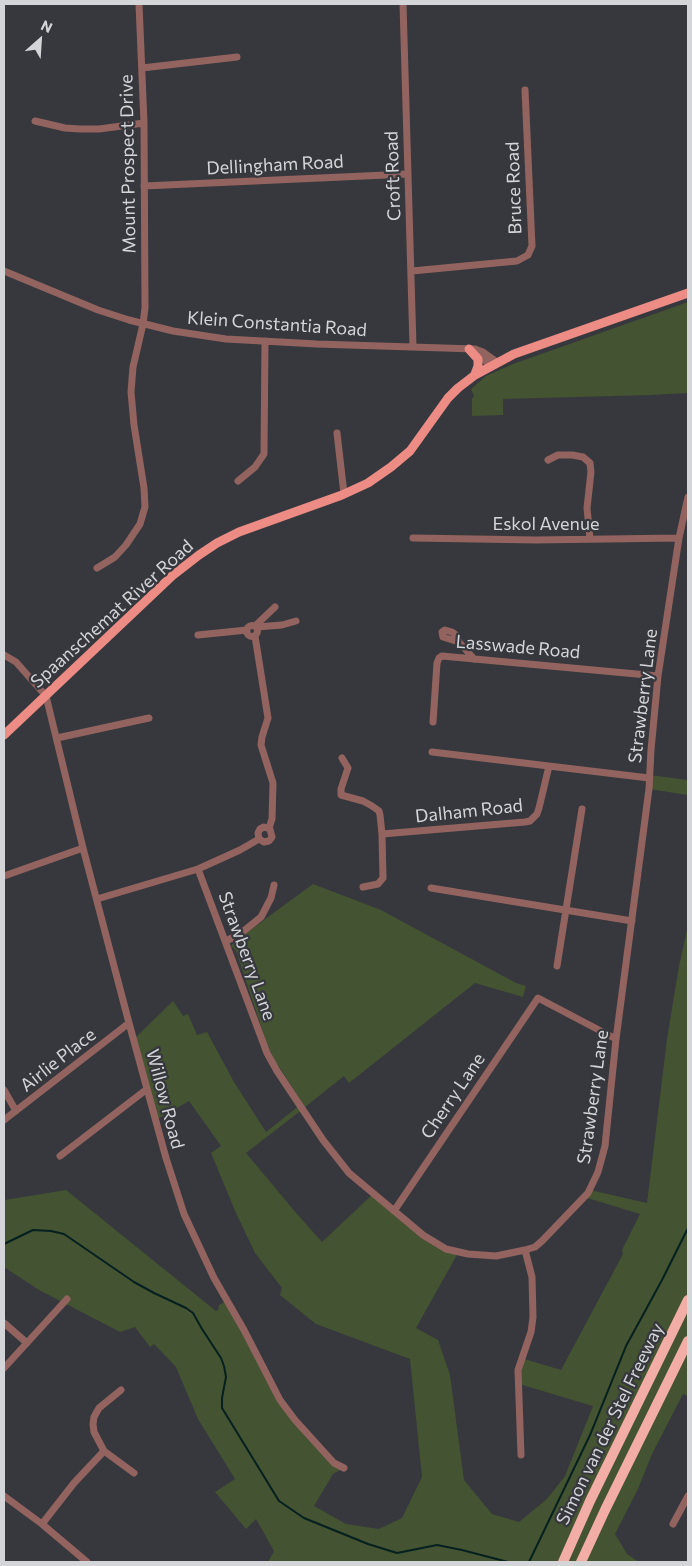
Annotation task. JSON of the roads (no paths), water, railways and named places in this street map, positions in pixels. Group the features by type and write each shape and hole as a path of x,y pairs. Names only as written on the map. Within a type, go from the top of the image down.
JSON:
{"highway":[{"name":"Simon van der Stel Freeway","path":"563,1562 590,1501 688,1300"},
{"name":"Simon van der Stel Freeway","path":"581,1562 688,1341"}],"main road":[{"name":"Spaanschemat River Road","path":"4,736 172,576 199,555 217,543 240,532 344,494 368,483 402,458 417,442 448,398 474,375 493,364 526,350 688,293"},
{"path":"469,349 478,359 478,366 474,375"}],"street":[{"path":"139,4 144,4"},
{"name":"Mount Prospect Drive","path":"97,568 114,557 126,545 140,524 145,507 131,392 133,367 145,308 144,123 139,4"},
{"name":"Croft Road","path":"404,4 413,346"},
{"path":"142,68 237,57"},
{"name":"Bruce Road","path":"412,271 517,261 528,255 532,246 525,90"},
{"path":"35,121 65,128 80,129 144,123"},
{"name":"Dellingham Road","path":"144,186 408,174"},
{"name":"Klein Constantia Road","path":"4,271 98,310 143,324 210,337 317,344 469,349 483,352 493,364"},
{"path":"238,481 255,467 264,454 265,341"},
{"path":"337,433 344,494"},
{"path":"548,460 558,455 572,455 583,457 590,462 588,508 590,539"},
{"name":"Strawberry Lane","path":"198,869 262,1041 277,1071 338,1160 394,1211 436,1244 458,1252 483,1256 496,1256 535,1247 584,1197 593,1184 604,1146 616,1039 649,790 658,676 679,538 688,496"},
{"name":"Eskol Avenue","path":"413,538 536,540 679,538"},
{"path":"256,627 275,607"},
{"path":"198,635 247,630 249,626 282,625 296,621"},
{"path":"256,627 258,632 255,636 268,718 262,736 262,745 274,783 274,805 270,827 271,839 264,842 259,839"},
{"path":"247,630 249,636 255,636"},
{"path":"459,642 474,659"},
{"path":"4,655 16,662 46,696"},
{"name":"Lasswade Road","path":"433,722 437,663 439,658 445,656 658,676"},
{"name":"Willow Road","path":"46,696 83,848 129,1023 176,1192 184,1214 214,1278 244,1330 280,1400 295,1420 334,1463 344,1468"},
{"path":"57,738 149,718"},
{"path":"432,752 649,778"},
{"path":"342,758 348,768 341,788 341,794 363,801 379,811 382,834 383,878 378,884 363,887"},
{"name":"Dalham Road","path":"382,834 530,821 537,814 539,808 548,766"},
{"path":"557,966 582,809"},
{"path":"259,839 258,831 262,828 270,827"},
{"path":"96,899 198,869 259,839"},
{"path":"4,876 83,848"},
{"path":"226,941 240,934 261,918 271,898 274,885"},
{"path":"431,888 632,921"},
{"name":"Cherry Lane","path":"394,1211 538,998 616,1039"},
{"name":"Airlie Place","path":"4,1120 129,1023"},
{"path":"60,1156 147,1089"},
{"path":"4,1090 16,1111"},
{"path":"521,1455 518,1370 531,1332 533,1317 532,1276 525,1250"},
{"path":"4,1368 67,1299"},
{"path":"4,1323 27,1343"},
{"path":"121,1390 99,1408 93,1420 94,1432 104,1451 134,1473"},
{"path":"42,1524 69,1489 104,1451"},
{"path":"4,1496 42,1524 87,1562"},
{"path":"674,1524 688,1496"}],"waterway":[{"path":"529,1562 590,1435 626,1346 688,1228"},
{"path":"4,1244 33,1230 64,1234 134,1282 193,1313 224,1366 226,1377 222,1408 279,1501 304,1518 368,1544 397,1553 437,1545 508,1562"}]}
